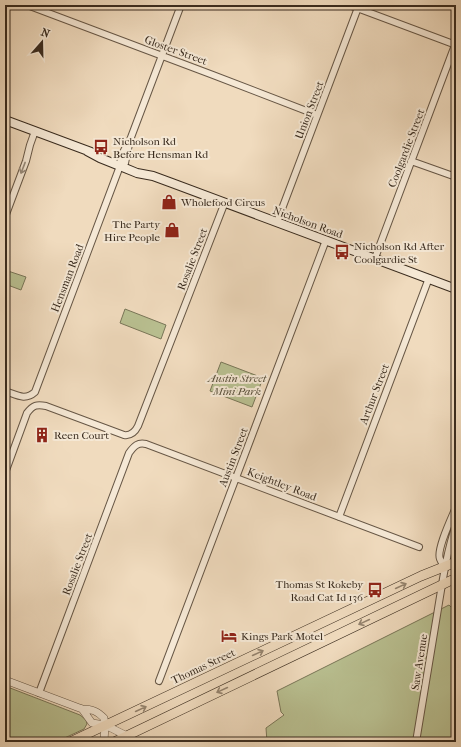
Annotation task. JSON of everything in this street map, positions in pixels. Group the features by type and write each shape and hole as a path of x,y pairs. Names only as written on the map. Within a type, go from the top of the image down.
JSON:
{"main road":[{"name":"Nicholson Road","path":"5,120 88,151 100,158 121,163 137,173 153,176 225,202 456,289"},
{"name":"Thomas Street","path":"70,742 421,576 456,562"},
{"path":"114,742 456,578"}],"street":[{"name":"Gloster Street","path":"27,5 317,115"},
{"name":"Hensman Road","path":"5,390 26,397 35,392 121,163 122,153 130,140 181,5"},
{"path":"349,5 358,7 456,45"},
{"name":"Union Street","path":"277,222 358,7"},
{"name":"Coolgardie Street","path":"375,258 456,45"},
{"path":"5,217 26,161 35,131"},
{"path":"412,161 456,177"},
{"name":"Rosalie Street","path":"5,472 27,413 30,408 40,404 124,435 132,434 135,431 225,202"},
{"name":"Austin Street","path":"159,681 326,240"},
{"name":"Arthur Street","path":"339,516 428,278"},
{"name":"Rosalie Street","path":"39,693 129,453 137,444"},
{"name":"Keightley Road","path":"137,444 146,444 420,547"},
{"path":"445,567 440,560 440,553 444,536 456,507"},
{"name":"Saw Avenue","path":"416,742 445,567 450,542 456,525"},
{"path":"5,680 82,709 91,709 96,711 104,718 104,742"},
{"path":"82,709 92,723 105,725 127,736"}],"green space":[{"path":"5,270 26,277 21,290 5,284"},
{"path":"125,309 166,325 161,339 120,323"},
{"name":"Austin Street Mini Park","path":"221,362 263,378 252,407 210,391"},
{"path":"449,605 456,612 456,742 267,742 266,728 284,715 281,712 277,691"},
{"path":"5,686 80,715 86,720 87,724 84,729 56,742 5,742"}],"place":[{"name":"Nicholson Rd Before Hensman Rd","path":"101,147"},
{"name":"Wholefood Circus","path":"169,202"},
{"name":"The Party Hire People","path":"172,230"},
{"name":"Nicholson Rd After Coolgardie St","path":"342,252"},
{"name":"Reen Court","path":"42,435"},
{"name":"Thomas St Rokeby Road Cat Id 136","path":"375,590"},
{"name":"Kings Park Motel","path":"229,636"}]}
